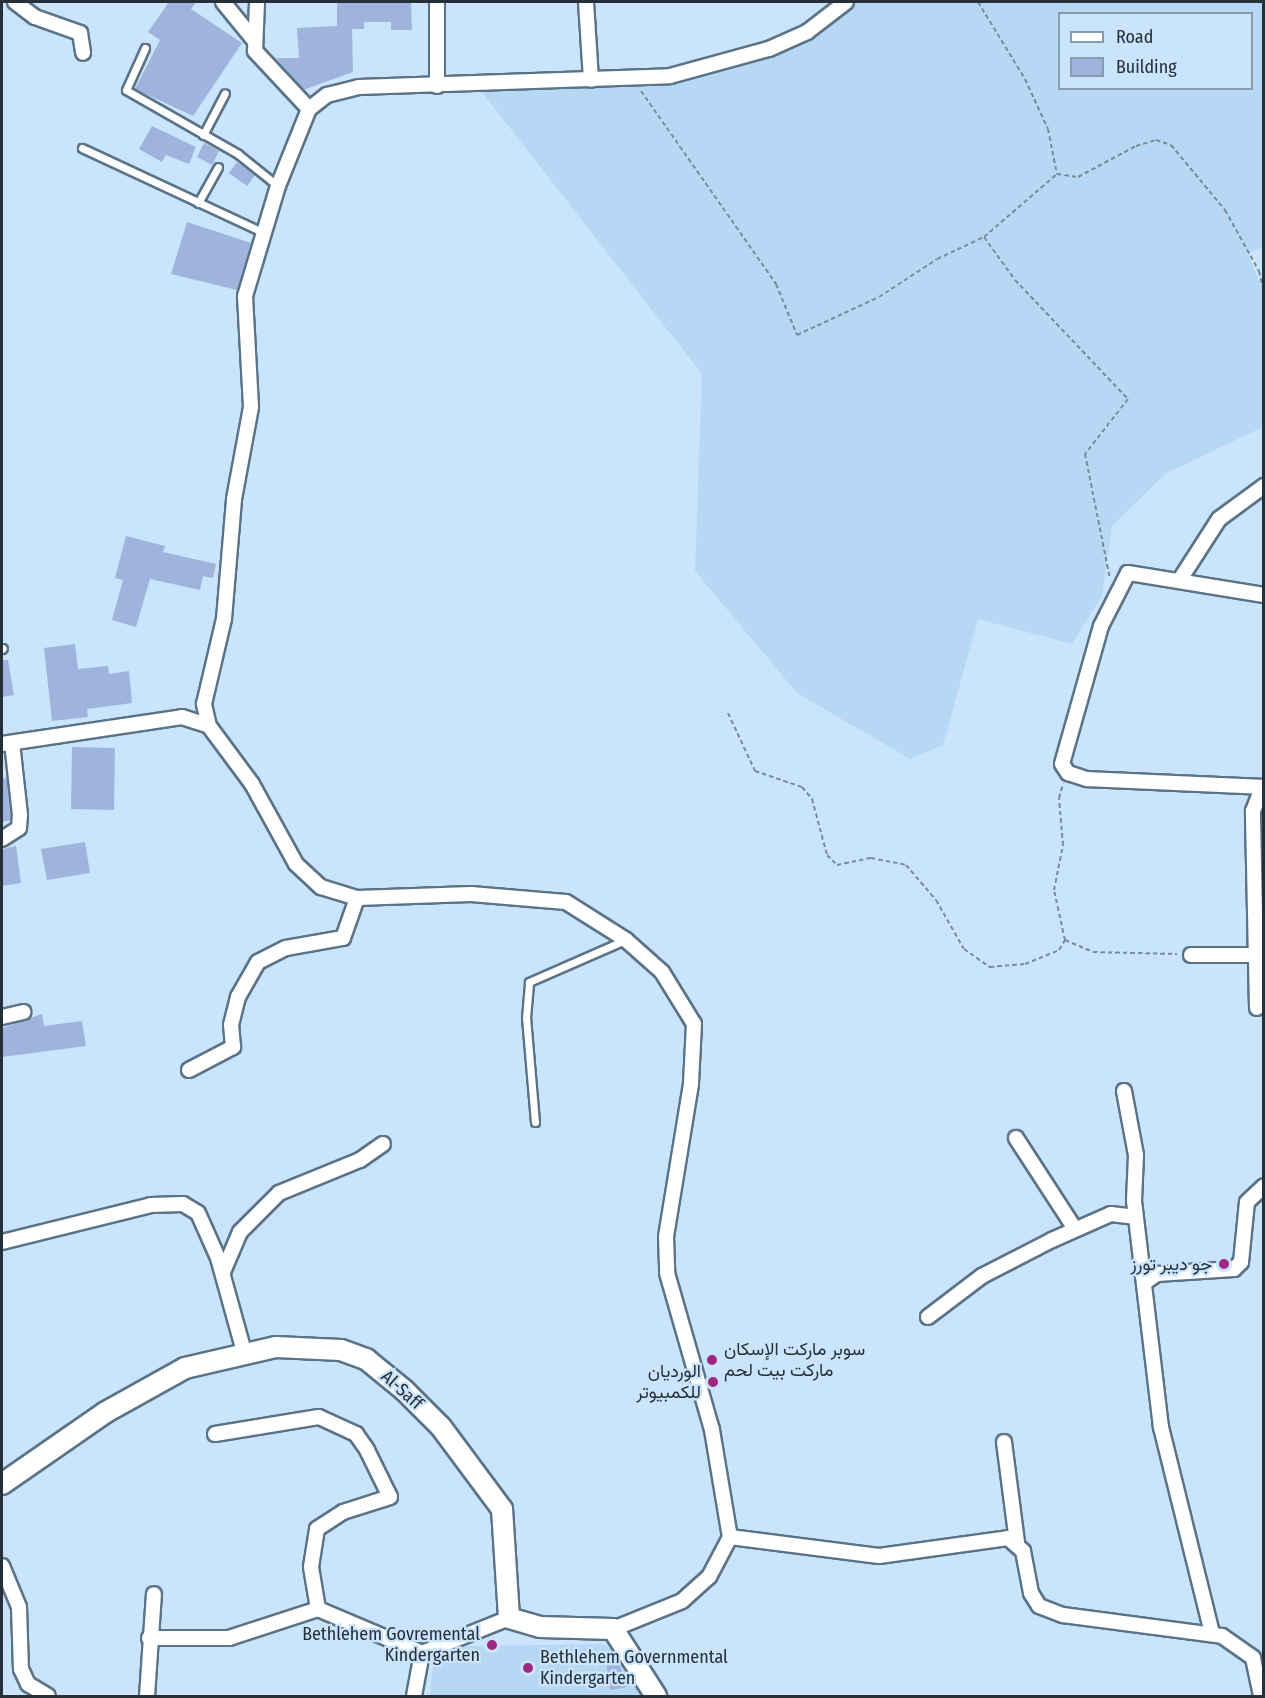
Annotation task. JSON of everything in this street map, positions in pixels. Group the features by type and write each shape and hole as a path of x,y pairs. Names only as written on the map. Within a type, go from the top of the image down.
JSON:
{"street":[{"path":"15,2 35,17 80,33 83,53"},
{"path":"223,2 254,40"},
{"path":"257,2 255,51 309,109"},
{"path":"437,2 437,86"},
{"path":"586,2 591,80"},
{"path":"149,1638 229,1638 318,1609 422,1653 509,1618 540,1627 613,1629 682,1601 709,1576 730,1537 712,1430 666,1255 691,1084 694,1024 662,972 626,940 566,902 471,894 357,898 321,887 296,864 252,784 209,726 204,704 224,619 234,499 251,407 245,296 278,186 309,109 347,88 626,80 750,56 807,32 846,2"},
{"path":"1181,578 1219,519 1263,486"},
{"path":"1257,1008 1261,955 1253,811 1263,787 1114,782 1068,774 1062,764 1069,725 1115,599 1128,573 1181,578 1263,594"},
{"path":"2,839 19,828 20,815 7,743 182,717 204,704"},
{"path":"182,717 209,726"},
{"path":"189,1070 233,1047 231,1025 238,997 258,962 286,948 343,938 357,898"},
{"path":"1191,955 1261,955"},
{"path":"2,1017 23,1012"},
{"path":"1124,1091 1136,1155 1136,1217 1173,1493 1212,1633"},
{"path":"1016,1138 1076,1229"},
{"path":"223,1272 240,1232 271,1200 383,1144"},
{"path":"1144,1283 1158,1274 1234,1269 1241,1262 1247,1202 1263,1186"},
{"path":"928,1317 982,1276 1111,1214 1135,1193"},
{"path":"2,1242 168,1202 198,1213 223,1272 244,1352"},
{"path":"1111,1214 1136,1217"},
{"name":"Al-Saff","path":"2,1484 147,1387 185,1368 244,1352 310,1346 358,1356 441,1427 502,1509 509,1618"},
{"path":"214,1434 319,1417 356,1434 367,1450 390,1497 343,1512 317,1529 311,1567 318,1609"},
{"path":"1004,1442 1017,1542 1040,1606 1063,1615 1212,1633 1238,1643 1253,1658 1261,1696"},
{"path":"730,1537 870,1556 906,1555 990,1539 1017,1542"},
{"path":"2,1566 19,1607 21,1669 28,1684 48,1696"},
{"path":"147,1696 149,1638 154,1594"},
{"path":"613,1629 656,1696"},
{"path":"414,1696 422,1653"}],"lane":[{"path":"145,48 126,90 203,135 278,186"},
{"path":"203,135 225,93"},
{"path":"82,148 264,233"},
{"path":"198,203 218,167"},
{"path":"535,1122 525,1018 529,982 626,940"}],"path":[{"path":"978,2 1025,79 1047,129 1057,174"},
{"path":"626,80 638,86 776,284 797,336 879,297 937,259 984,237 1057,174 1078,177 1136,146 1156,140 1171,145 1225,210 1258,271 1263,292"},
{"path":"984,237 1016,280 1128,399 1085,454 1115,599"},
{"path":"1258,271 1263,271"},
{"path":"728,713 755,771 802,787 812,800 827,855 837,865 871,858 906,865 920,877 976,960 990,967 1026,964 1059,950 1065,940 1054,890 1063,845 1059,798 1068,774"},
{"path":"1065,940 1094,952 1191,955"}],"shaded area":[{"path":"857,2 1263,2 1263,247 1248,254 1263,291 1263,427 1165,474 1112,526 1102,596 1072,644 978,619 943,745 910,759 797,693 695,571 702,374 481,91 669,80 794,46"},
{"name":"Bethlehem Governmental Kindergarten","path":"600,1644 615,1650 641,1696 430,1696 433,1662 447,1652 470,1646"}],"building":[{"path":"169,2 196,2 191,9 242,43 193,116 135,89 160,40 148,32"},
{"path":"337,2 411,2 412,30 391,30 391,22 364,22 364,29 352,29 353,72 303,90 276,58 299,58 297,28 337,26"},
{"path":"152,126 196,147 189,164 166,155 162,162 139,149"},
{"path":"204,143 219,151 212,165 197,157"},
{"path":"237,162 255,175 247,186 229,173"},
{"path":"187,222 251,243 237,290 171,274"},
{"path":"126,536 165,546 163,552 216,564 213,578 203,576 200,590 150,579 136,627 112,620 123,580 115,578"},
{"path":"75,644 78,669 108,666 109,674 129,671 132,703 87,709 88,717 52,721 44,648"},
{"path":"2,660 8,660 14,695 2,697"},
{"path":"72,747 115,748 114,810 71,809"},
{"path":"7,778 11,820 2,822 2,779"},
{"path":"85,842 90,873 47,880 41,849"},
{"path":"16,846 21,883 2,886 2,849"},
{"path":"42,1014 44,1026 82,1021 86,1046 2,1057 2,1028"},
{"path":"618,1660 627,1687 610,1690 606,1661"}],"place":[{"name":"جو ديبر تورز","path":"1224,1264"},
{"name":"سوبر ماركت الإسكان ماركت بيت لحم","path":"712,1360"},
{"name":"الورديان للكمبيوتر","path":"713,1382"},
{"name":"Bethlehem Govremental Kindergarten","path":"492,1645"},
{"name":"Bethlehem Governmental Kindergarten","path":"528,1668"}]}
